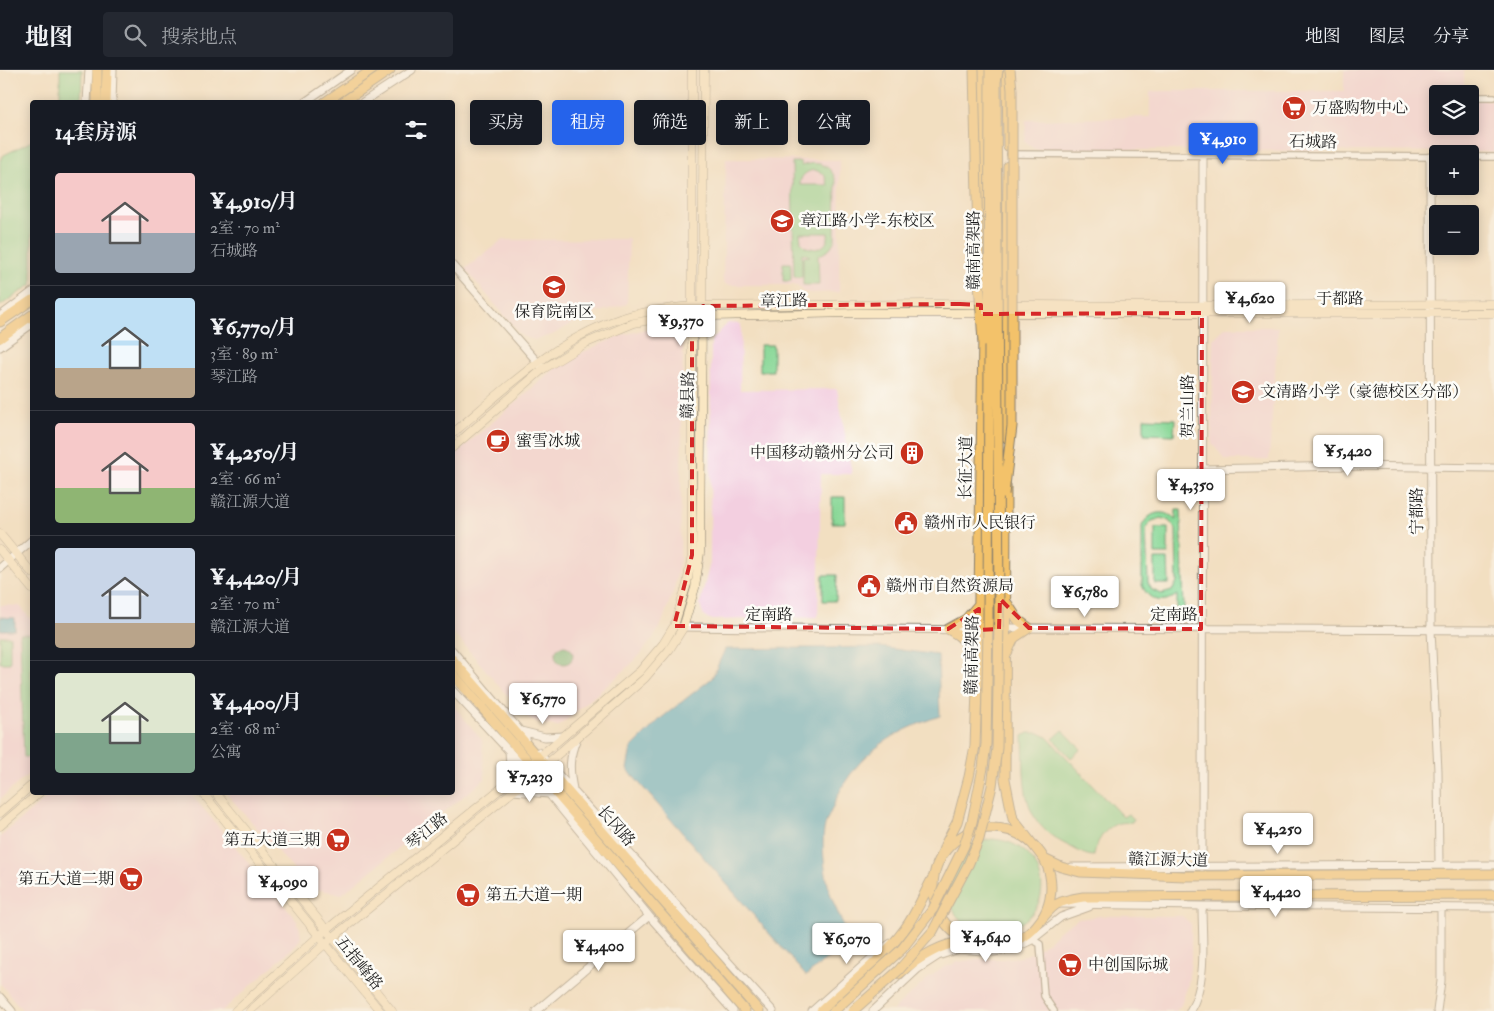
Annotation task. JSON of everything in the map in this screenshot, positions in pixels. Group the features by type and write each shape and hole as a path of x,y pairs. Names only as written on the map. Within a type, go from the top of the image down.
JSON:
{"main road":[{"path":"97,100 98,70"},
{"path":"106,70 106,100"},
{"path":"328,100 372,70"},
{"path":"346,100 390,70"},
{"name":"赣县路","path":"674,626 687,584 692,555 692,70"},
{"name":"赣县路","path":"683,628 695,588 700,553 704,70"},
{"path":"974,70 979,272 988,443"},
{"name":"长征大道","path":"940,860 945,845 957,822 971,770 975,746 983,309 983,70"},
{"name":"赣南高架路","path":"834,1011 883,968 921,926 940,895 964,846 972,822 982,777 986,744 988,625 990,70"},
{"name":"赣南高架路","path":"853,1011 898,971 933,930 958,887 979,839 986,812 997,748 1000,538 996,92 998,70"},
{"path":"1000,538 1012,426 1012,90 1008,70"},
{"path":"1008,70 1008,430 1005,507 1004,755 1006,788 1013,819 1032,844"},
{"path":"0,322 30,301"},
{"name":"于都路","path":"1007,309 1202,305 1494,304"},
{"name":"章江路","path":"455,431 537,362 583,334 632,315 692,306 1007,309"},
{"name":"章江路","path":"455,445 543,369 586,343 634,323 666,317 983,309"},
{"name":"于都路","path":"1007,309 1202,314 1494,313"},
{"path":"0,338 30,316"},
{"path":"0,534 30,571"},
{"path":"0,550 30,586"},
{"path":"1005,660 1011,642 1029,628 1014,615 1006,601"},
{"path":"978,662 968,644 948,630 966,619 979,604"},
{"name":"琴江路","path":"250,1011 326,943 513,791 564,736 640,671 663,644 674,626"},
{"name":"琴江路","path":"235,1011 320,935 508,783 577,738 646,678 669,650 683,628"},
{"name":"长冈路","path":"455,663 537,765 745,1011"},
{"name":"长冈路","path":"455,676 759,1011"},
{"path":"0,813 30,787"},
{"path":"0,826 36,795"},
{"name":"五指峰路","path":"204,795 380,1011"},
{"name":"五指峰路","path":"217,795 392,1011"},
{"path":"821,1011 882,955 897,938 917,911 940,860 953,843 972,832 982,829 1004,830 1014,833 1032,844"},
{"name":"赣江源大道","path":"1032,844 1044,859 1061,868 1090,874 1185,876 1494,874"},
{"path":"1037,926 1048,906 1051,890 1049,873 1040,853"},
{"path":"934,876 934,899 943,921 960,937 982,945"},
{"path":"859,1011 909,965 926,954 946,946 966,942 982,945 1005,945 1029,938 1050,907 1074,898 1494,896"},
{"path":"859,1011 898,971"}],"street":[{"path":"87,100 89,70"},
{"path":"112,100 113,70"},
{"path":"307,100 351,70"},
{"path":"366,100 412,70"},
{"path":"1479,97 1494,97"},
{"name":"石城路","path":"1008,154 1429,157"},
{"name":"贺兰山路","path":"1202,867 1203,155"},
{"path":"1479,157 1494,156"},
{"name":"宁都路","path":"1433,195 1431,304 1431,630 1438,771 1439,865"},
{"path":"455,268 543,369"},
{"path":"0,316 30,294"},
{"path":"0,347 30,325"},
{"path":"1202,470 1281,467 1494,468"},
{"path":"0,568 30,542"},
{"name":"定南路","path":"674,626 683,628 948,630 1006,628 1494,630"},
{"path":"455,654 520,731 549,794 649,916 733,1011"},
{"path":"455,693 508,750 537,765 573,790 773,1011"},
{"path":"520,731 545,737 564,736"},
{"path":"573,790 569,769 572,750 577,738"},
{"path":"508,750 510,768 508,783"},
{"path":"513,791 549,794"},
{"path":"1061,868 1494,865"},
{"path":"1058,904 1494,908"},
{"path":"873,1011 918,969 943,953 959,949 985,952 1004,951 1023,945 1029,938 1061,917 1073,911 1098,904"},
{"path":"1190,1011 1199,993 1201,976 1202,906"},
{"path":"1437,1011 1441,981 1441,908"},
{"path":"536,1011 649,916"},
{"path":"812,1011 878,952 897,938"},
{"path":"1029,938 1040,944 1044,996 1054,1011"},
{"path":"0,998 12,1011"}],"highlighted area":[{"path":"960,304 981,305 981,314 1202,313 1201,629 1029,628 1000,599 999,629 978,630 979,609 948,629 674,626 692,555 692,316 702,317 703,306"}],"shaded area":[{"name":"万盛购物中心","path":"1344,70 1464,70 1464,85 1429,85 1429,135 1479,135 1479,100 1494,100 1494,152 1479,152 1479,145 1429,145 1429,152 1034,149 1025,141 1026,120 1150,117 1150,92 1344,91"},
{"name":"章江路小学-东校区","path":"726,159 840,160 839,292 803,292 797,285 727,285 723,282"},
{"name":"保育院南区","path":"629,239 627,304 588,315 552,335 535,340 522,336 465,269 502,240"},
{"path":"728,323 741,324 740,390 837,389 852,474 821,474 818,617 713,620 705,617 702,612 700,603 710,563 711,341"},
{"name":"文清路小学（豪德校区分部）","path":"1226,327 1278,327 1269,460 1226,460 1212,444 1213,339"},
{"path":"646,329 661,331 683,344 680,559 674,589 660,628 641,654 625,670 558,727 532,721 517,707 455,634 455,454 565,360 619,336"},
{"path":"0,605 20,606 30,618 30,773 0,799"},
{"name":"第五大道三期","path":"455,707 482,740 485,779 342,894 310,888 228,795 455,795"},
{"name":"第五大道二期","path":"50,795 192,795 297,920 301,938 295,946 222,1011 23,1011 0,983 0,837"},
{"name":"中创国际城","path":"1102,916 1182,916 1191,924 1191,959 1188,984 1181,1005 1176,1011 892,1011 931,976 943,968 957,962 976,959 1020,957 1034,952 1059,931 1078,919"}],"green space":[{"path":"60,70 82,70 81,100 60,100"},
{"path":"30,142 30,285 0,306 0,162 2,156"},
{"path":"792,162 801,162 801,166 813,163 823,165 831,171 836,182 835,240 829,250 818,256 819,285 803,285 803,257 810,256 802,253 802,277 794,277","holes":["815,170 824,174 828,185 800,185 804,174","800,233 828,233 828,239 822,247 816,249 806,247 801,242"]},
{"path":"783,263 791,263 791,281 783,281"},
{"path":"760,345 773,345 773,371 760,371"},
{"path":"1144,418 1175,419 1174,435 1144,434"},
{"path":"832,497 845,497 845,523 832,523"},
{"path":"1176,510 1181,510 1184,611 1177,612 1177,595 1166,600 1156,600 1148,595 1142,585 1142,526 1149,517 1157,513 1167,514 1176,519","holes":["1162,518 1169,521 1176,529 1177,582 1172,591 1162,594 1152,590 1148,583 1146,529 1152,521"]},
{"path":"1155,528 1168,528 1168,554 1155,554"},
{"path":"1155,559 1168,559 1169,584 1155,584"},
{"path":"823,575 837,575 836,601 823,601"},
{"path":"20,634 30,634 30,757 24,757"},
{"path":"0,636 10,636 10,663 0,663"},
{"path":"560,646 568,646 573,651 571,662 560,664 555,659 555,651"},
{"path":"1063,730 1081,749 1071,758 1053,739"},
{"path":"1028,733 1039,733 1047,737 1123,817 1128,814 1134,819 1132,822 1118,823 1108,829 1098,842 1094,856 1087,855 1052,836 1033,813 1025,786 1024,770 1023,736"},
{"path":"992,839 1010,843 1026,852 1034,862 1042,885 1038,904 1026,919 1009,929 989,932 971,927 955,913 947,889 967,848 978,842"}],"water":[{"path":"0,617 15,618 15,630 0,630"},
{"path":"880,647 938,655 940,716 904,730 874,749 850,775 840,791 825,827 823,838 824,856 830,894 850,940 806,976 627,769 631,748 660,719 712,678 725,649"}],"place":[{"name":"万盛购物中心","path":"1294,108"},
{"name":"章江路小学-东校区","path":"782,221"},
{"name":"保育院南区","path":"554,287"},
{"name":"文清路小学（豪德校区分部）","path":"1243,392"},
{"name":"蜜雪冰城","path":"498,441"},
{"name":"中国移动赣州分公司","path":"912,453"},
{"name":"赣州市人民银行","path":"906,523"},
{"name":"赣州市自然资源局","path":"869,586"},
{"name":"第五大道三期","path":"338,840"},
{"name":"第五大道二期","path":"131,879"},
{"name":"第五大道一期","path":"468,895"},
{"name":"中创国际城","path":"1070,965"}]}
